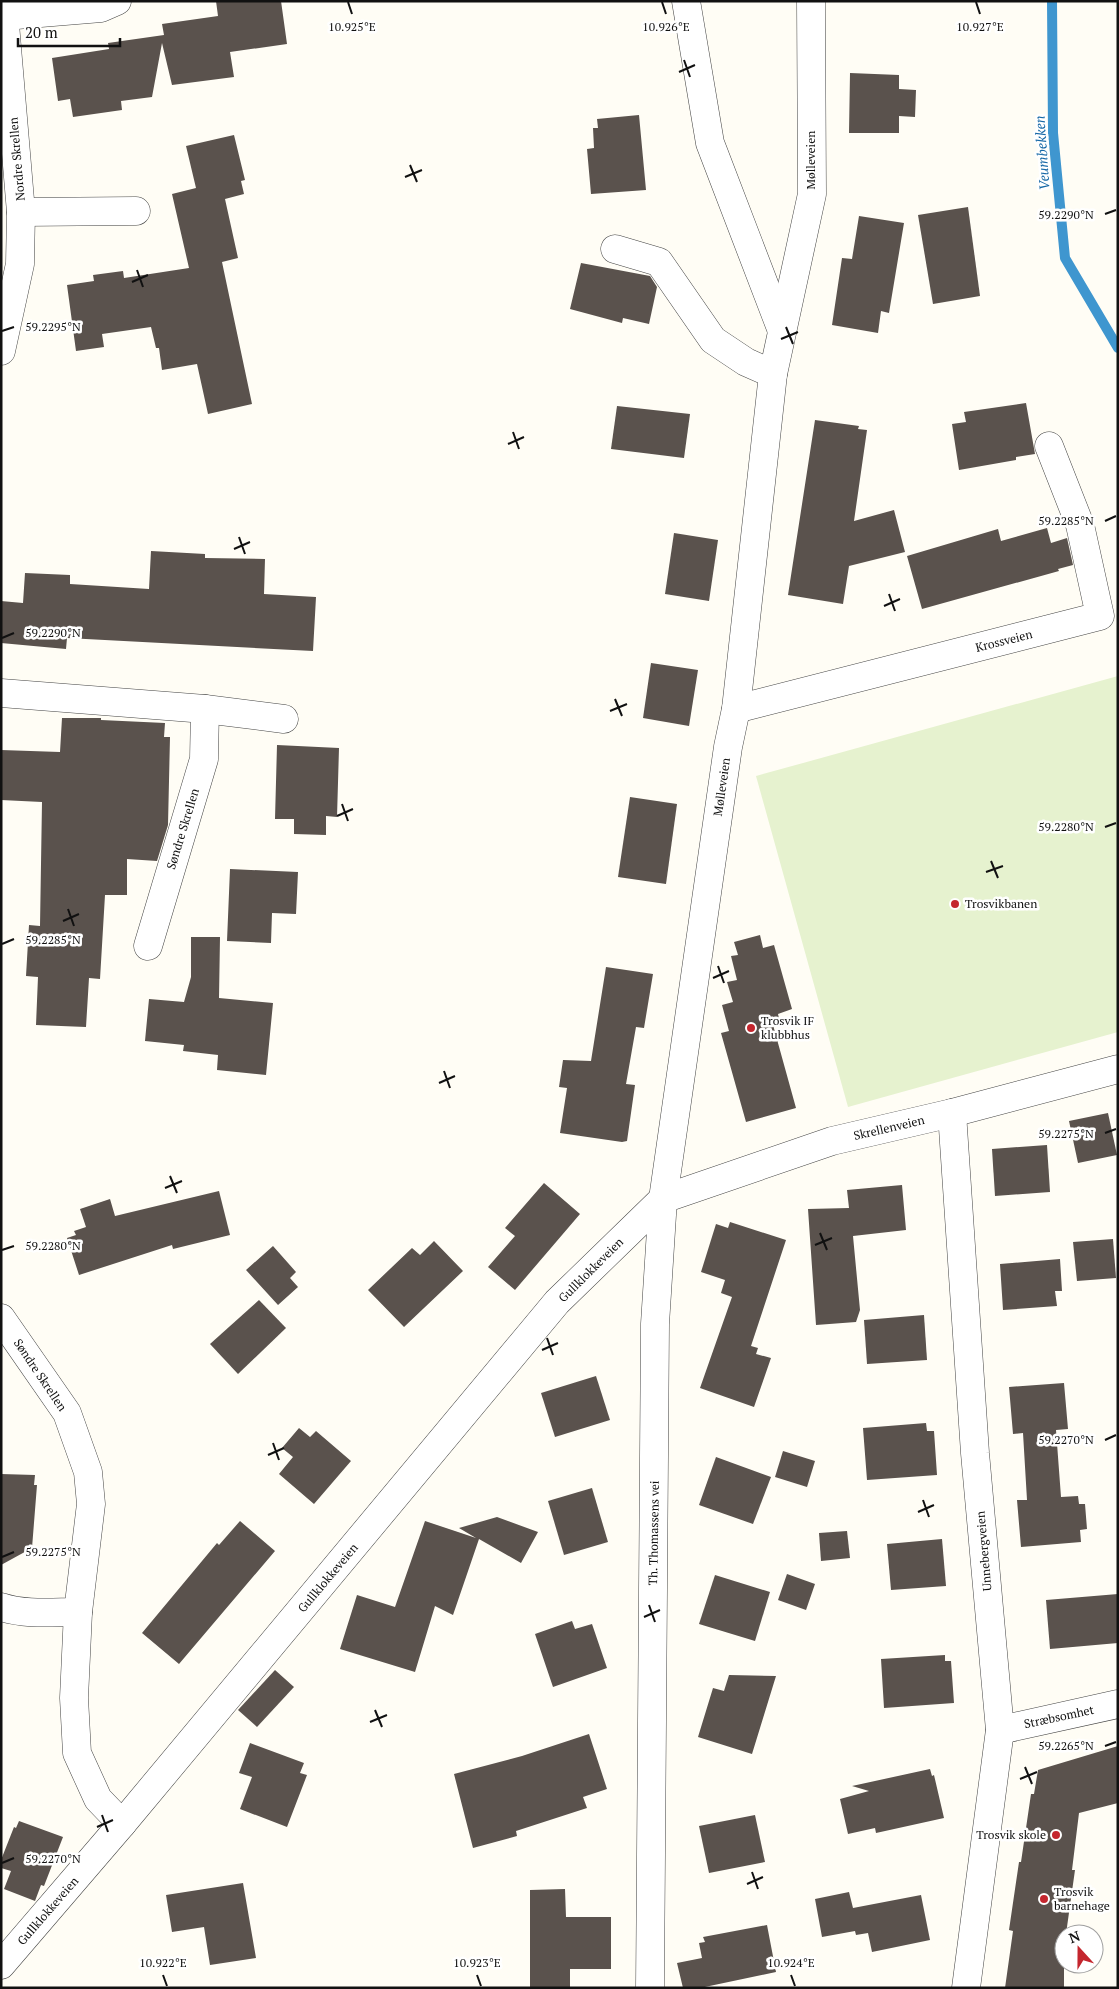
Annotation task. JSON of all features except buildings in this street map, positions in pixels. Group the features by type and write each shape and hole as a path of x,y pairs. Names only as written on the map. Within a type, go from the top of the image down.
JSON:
{"street":[{"name":"Nordre Skrellen","path":"1,351 20,264 21,212 4,8 101,8 117,1"},
{"path":"686,1 710,143 782,331"},
{"name":"Mølleveien","path":"663,1199 728,747 736,709 773,374 812,194 811,1"},
{"name":"Nordre Skrellen","path":"21,212 136,211"},
{"path":"615,249 659,262 713,340 746,362 773,374"},
{"name":"Krossveien","path":"736,709 1100,616 1080,525 1048,446"},
{"path":"1,693 205,709 284,719"},
{"name":"Søndre Skrellen","path":"148,946 204,759 205,709"},
{"name":"Skrellenveien","path":"663,1199 832,1141 952,1113 1118,1069"},
{"name":"Unnebergveien","path":"952,1113 975,1453 1000,1730 966,1988"},
{"name":"Gullklokkeveien","path":"1,1965 122,1824 557,1302 663,1199"},
{"name":"Th. Thomassens vei","path":"650,1988 656,1324 663,1199"},
{"name":"Søndre Skrellen","path":"1,1318 67,1413 88,1472 91,1504 78,1612 74,1698 77,1753 98,1799 122,1824"},
{"path":"1,1607 34,1612 78,1612"},
{"name":"Stræbsomhet","path":"1000,1730 1118,1704"}],"green space":[{"name":"Trosvikbanen","path":"1118,676 1118,1032 848,1107 756,776"}],"waterway":[{"name":"Veumbekken","path":"1052,1 1053,133 1065,258 1118,348"}],"place":[{"name":"Trosvikbanen","path":"955,904"},
{"name":"Trosvik IF klubbhus","path":"751,1028"},
{"name":"Trosvik skole","path":"1056,1835"},
{"name":"Trosvik barnehage","path":"1044,1899"}]}
